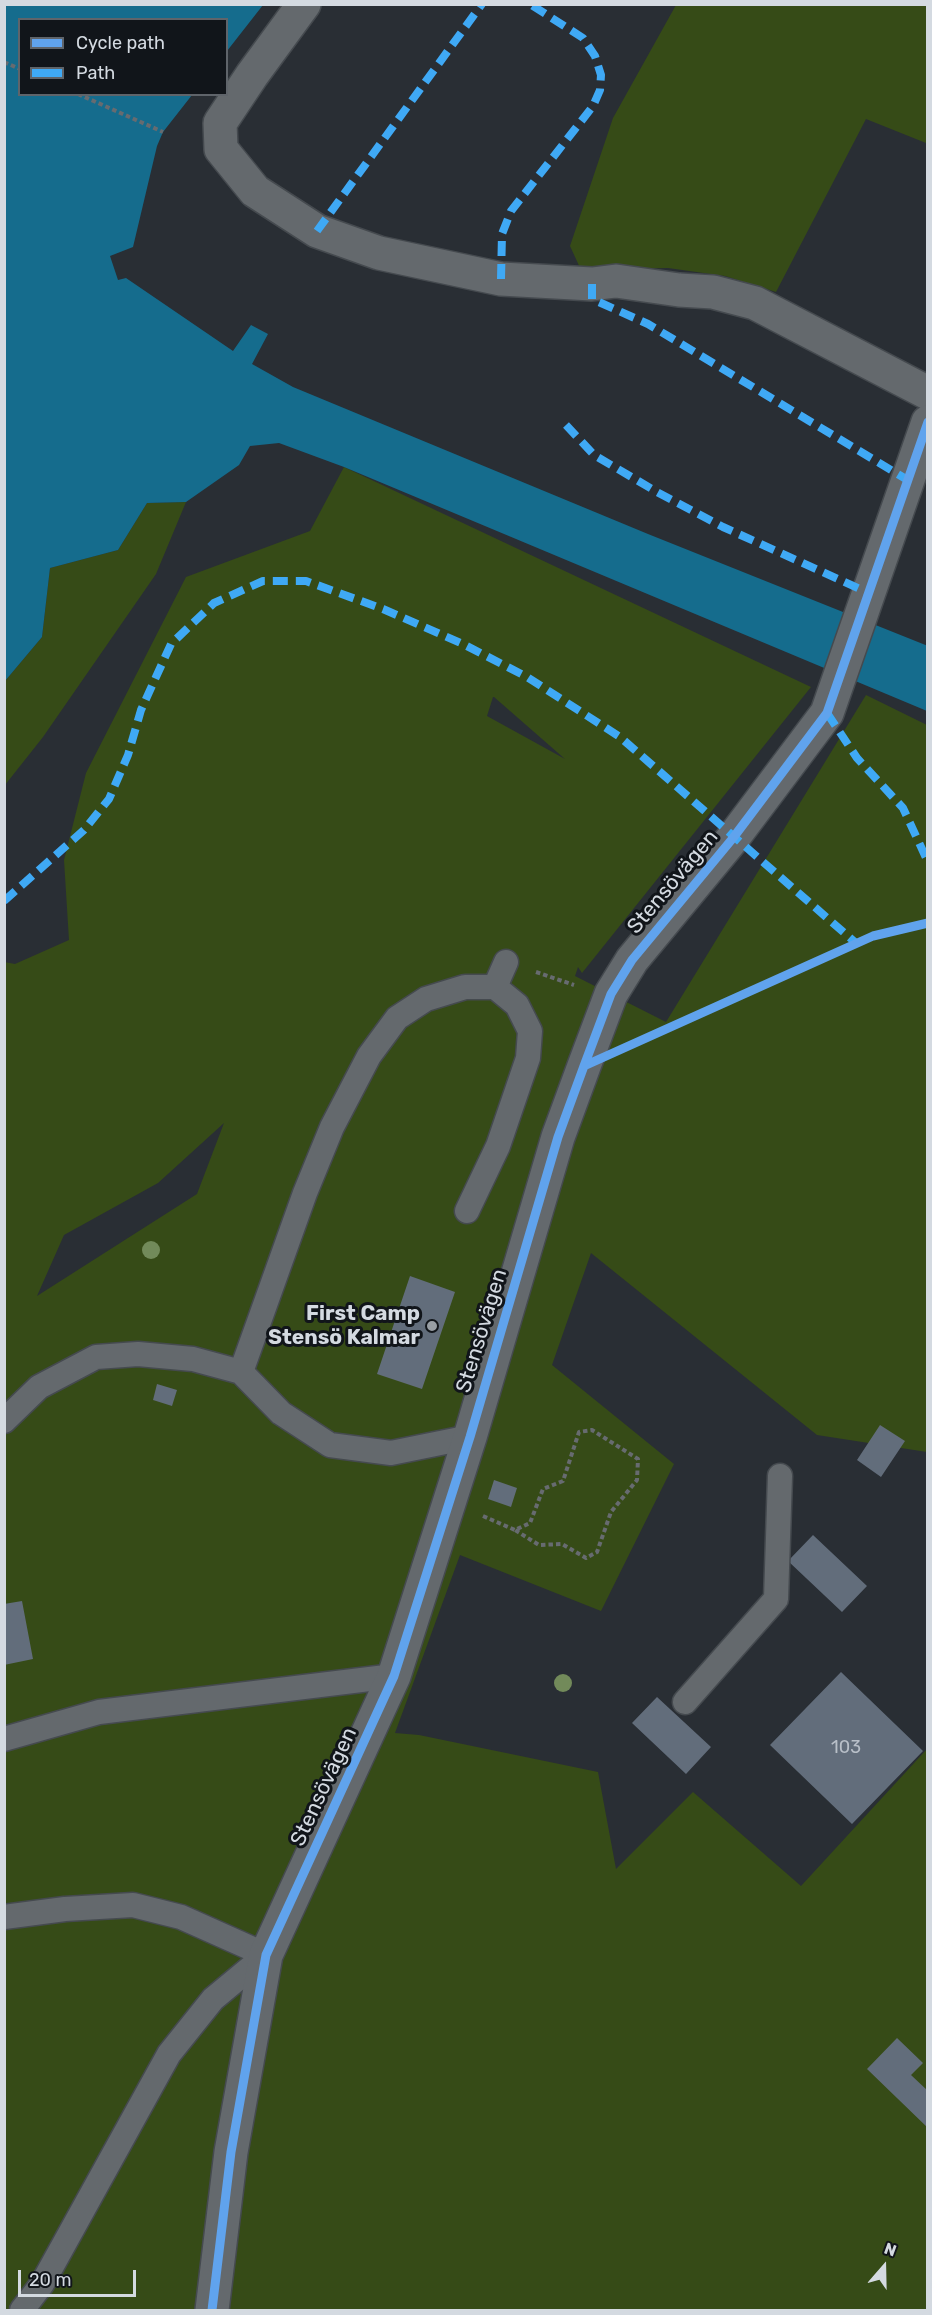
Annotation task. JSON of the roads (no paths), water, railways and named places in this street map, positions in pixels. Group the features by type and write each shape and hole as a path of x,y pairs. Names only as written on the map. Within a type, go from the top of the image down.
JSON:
{"street":[{"path":"304,4 220,123 220,149 255,191 317,231 379,253 501,279 592,284 616,281 679,290 713,292 755,303 927,393"},
{"name":"Stensövägen","path":"212,2310 231,2152 266,1955 394,1676 470,1437 558,1137 611,994 632,960 733,838 827,713 927,422"}],"lane":[{"path":"495,987 507,962"},
{"path":"241,1372 314,1171 332,1127 369,1056 398,1018 426,999 465,987 495,987 517,1005 530,1031 528,1058 498,1146 467,1211"},
{"path":"4,1421 39,1387 96,1357 138,1354 193,1359 241,1372 281,1413 330,1445 391,1454 470,1437"},
{"path":"685,1702 776,1599 780,1476"},
{"path":"4,1739 99,1712 394,1676"},
{"path":"6,1918 65,1909 133,1905 181,1917 266,1955 213,1999 169,2054 42,2284 22,2310"}],"water":[{"path":"5,4 263,5 228,50 228,18 18,18 18,96 191,96 163,132 157,146 133,247 110,256 118,280 126,278 233,351 251,325 268,334 252,364 293,387 648,534 928,646 927,711 344,467 279,443 250,446 239,465 186,502 147,503 118,550 50,568 42,637 5,681"}],"place":[{"name":"First Camp Stensö Kalmar","path":"432,1326"}]}
